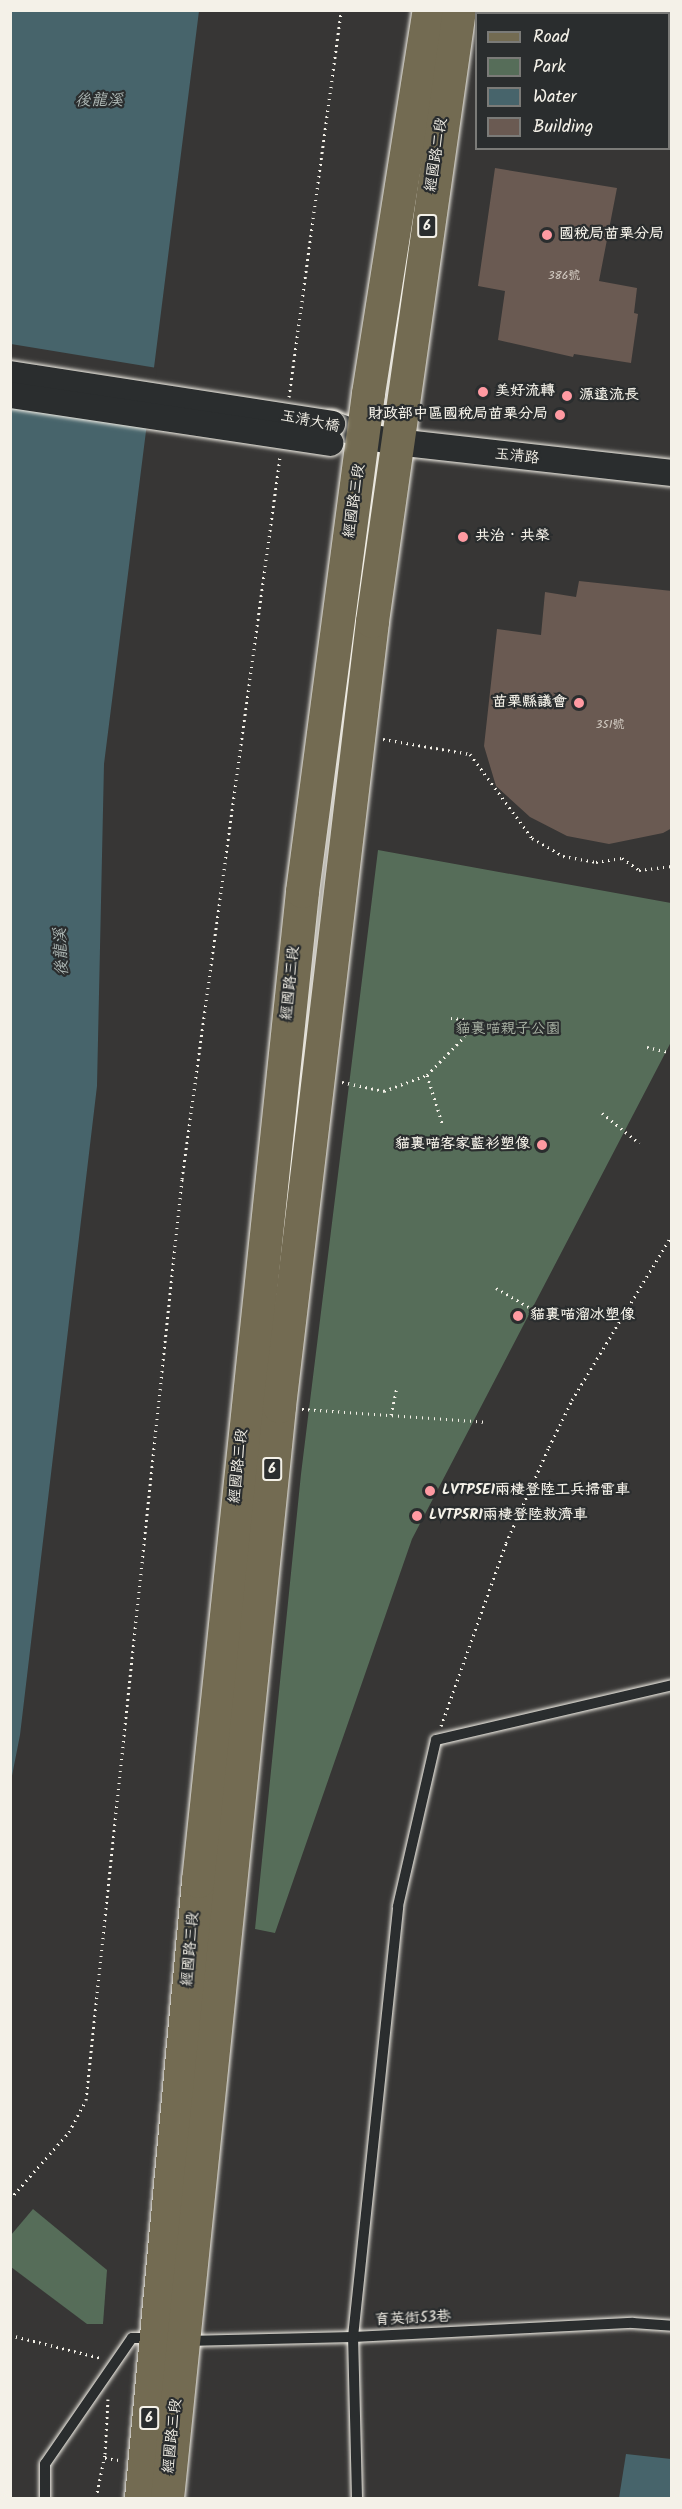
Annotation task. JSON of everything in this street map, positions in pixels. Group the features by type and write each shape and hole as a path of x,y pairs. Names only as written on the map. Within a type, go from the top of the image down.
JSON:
{"main road":[{"name":"經國路二段","path":"363,436 429,10"},
{"name":"經國路二段","path":"396,442 459,10"},
{"name":"經國路三段","path":"167,2499 170,2340 258,1278 302,891 363,436"},
{"name":"經國路三段","path":"141,2499 170,2340 279,1406 396,442"}],"street":[{"name":"玉清大橋","path":"10,374 331,434"},
{"name":"玉清大橋","path":"10,395 363,436"},
{"name":"玉清路","path":"363,436 396,442 672,473"}],"lane":[{"path":"357,2499 353,2337 398,1906 436,1740 672,1685"},
{"name":"育英街53巷","path":"117,2363 132,2338 170,2340 353,2337 633,2323 672,2326"},
{"path":"45,2499 45,2464 117,2363"}],"path":[{"path":"288,400 341,10"},
{"path":"10,2199 69,2132 86,2100 183,1179 282,447"},
{"path":"378,738 470,754 532,838 563,856 596,862 622,858 639,870 672,866"},
{"path":"337,1081 384,1091 427,1075 465,1036 464,1019 451,1018"},
{"path":"646,1047 672,1053"},
{"path":"427,1075 443,1126"},
{"path":"602,1113 639,1143"},
{"path":"436,1740 506,1543 549,1447 572,1400 672,1235"},
{"path":"496,1288 541,1314"},
{"path":"391,1415 397,1387"},
{"path":"300,1409 486,1422"},
{"path":"10,2335 117,2363"},
{"path":"96,2499 104,2458 110,2373"},
{"path":"104,2458 121,2460"}],"green space":[{"name":"貓裏喵親子公園","path":"378,850 671,903 671,1042 412,1539 275,1933 255,1929 301,1474"},
{"path":"33,2209 107,2270 103,2324 87,2324 11,2267 11,2235"}],"water":[{"path":"567,10 649,10 650,12 558,12"},
{"name":"後龍溪","path":"11,11 199,11 104,764 97,1086 20,1735 11,1781"},
{"path":"626,2454 671,2459 671,2498 619,2498"}],"pier":[{"path":"11,344 157,368 150,423 10,401"}],"building":[{"name":"國稅局苗栗分局","path":"495,168 617,188 599,281 637,288 634,313 638,314 631,363 574,354 573,357 498,340 505,291 478,286"},
{"name":"苗栗縣議會","path":"579,581 672,591 672,828 663,833 609,844 567,836 530,817 496,786 484,746 497,629 541,635 545,592 576,597"}],"place":[{"name":"國稅局苗栗分局","path":"547,235"},
{"name":"美好流轉","path":"483,392"},
{"name":"源遠流長","path":"567,396"},
{"name":"財政部中區國稅局苗栗分局","path":"560,415"},
{"name":"共治‧共榮","path":"463,537"},
{"name":"苗栗縣議會","path":"579,703"},
{"name":"貓裏喵客家藍衫塑像","path":"542,1145"},
{"name":"貓裏喵溜冰塑像","path":"518,1316"},
{"name":"LVTP5E1兩棲登陸工兵掃雷車","path":"430,1491"},
{"name":"LVTP5R1兩棲登陸救濟車","path":"417,1516"}]}
